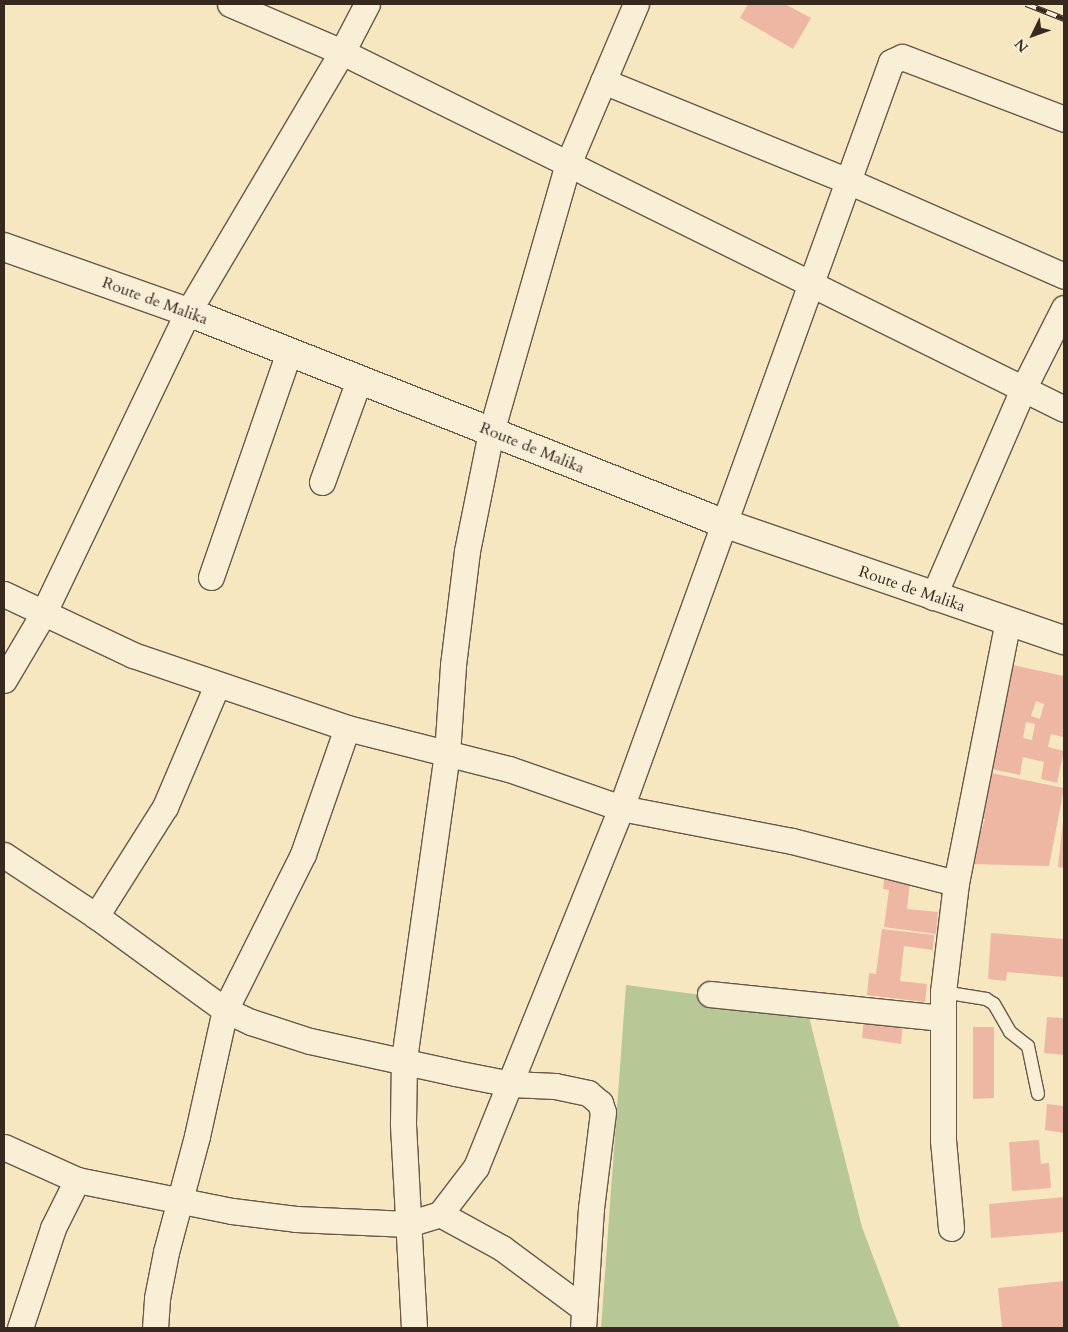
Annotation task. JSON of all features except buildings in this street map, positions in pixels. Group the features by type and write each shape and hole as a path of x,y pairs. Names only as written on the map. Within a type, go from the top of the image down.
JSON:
{"main road":[{"name":"Route de Malika","path":"4,247 188,312 722,522 933,597 1008,620 1064,640"}],"street":[{"path":"230,4 342,52 812,284 1022,391 1064,410"},
{"path":"4,680 43,614 188,312 342,52 367,4"},
{"path":"414,1328 403,1123 404,1059 447,754 453,665 467,551 491,432 568,164 636,4"},
{"path":"4,1148 77,1180 180,1201 296,1219 408,1224 440,1214 476,1167 621,808 722,522 812,284 891,62 898,57 957,76 1064,119"},
{"path":"603,80 848,181 1064,276"},
{"path":"933,597 1022,391 1064,308"},
{"path":"211,577 289,352"},
{"path":"322,482 359,380"},
{"path":"4,594 96,640 217,685 347,728 549,781 621,808 792,841 956,883"},
{"path":"952,1228 944,1140 943,992 956,883 1008,620"},
{"path":"96,916 164,807 217,685"},
{"path":"155,1328 157,1298 224,1010 303,854 347,728"},
{"path":"4,855 96,916 224,1010 310,1041 404,1059 510,1084 555,1086 588,1093 600,1103 602,1112 584,1319"},
{"path":"710,994 942,1018"},
{"path":"20,1328 53,1228 77,1180"},
{"path":"440,1214 502,1248 584,1319"}],"lane":[{"path":"943,992 986,999 994,1004 1010,1032 1028,1046 1038,1094"}],"green space":[{"path":"626,985 807,1009 862,1227 900,1328 601,1328"}],"railway":[{"path":"1026,4 1064,19"}]}
